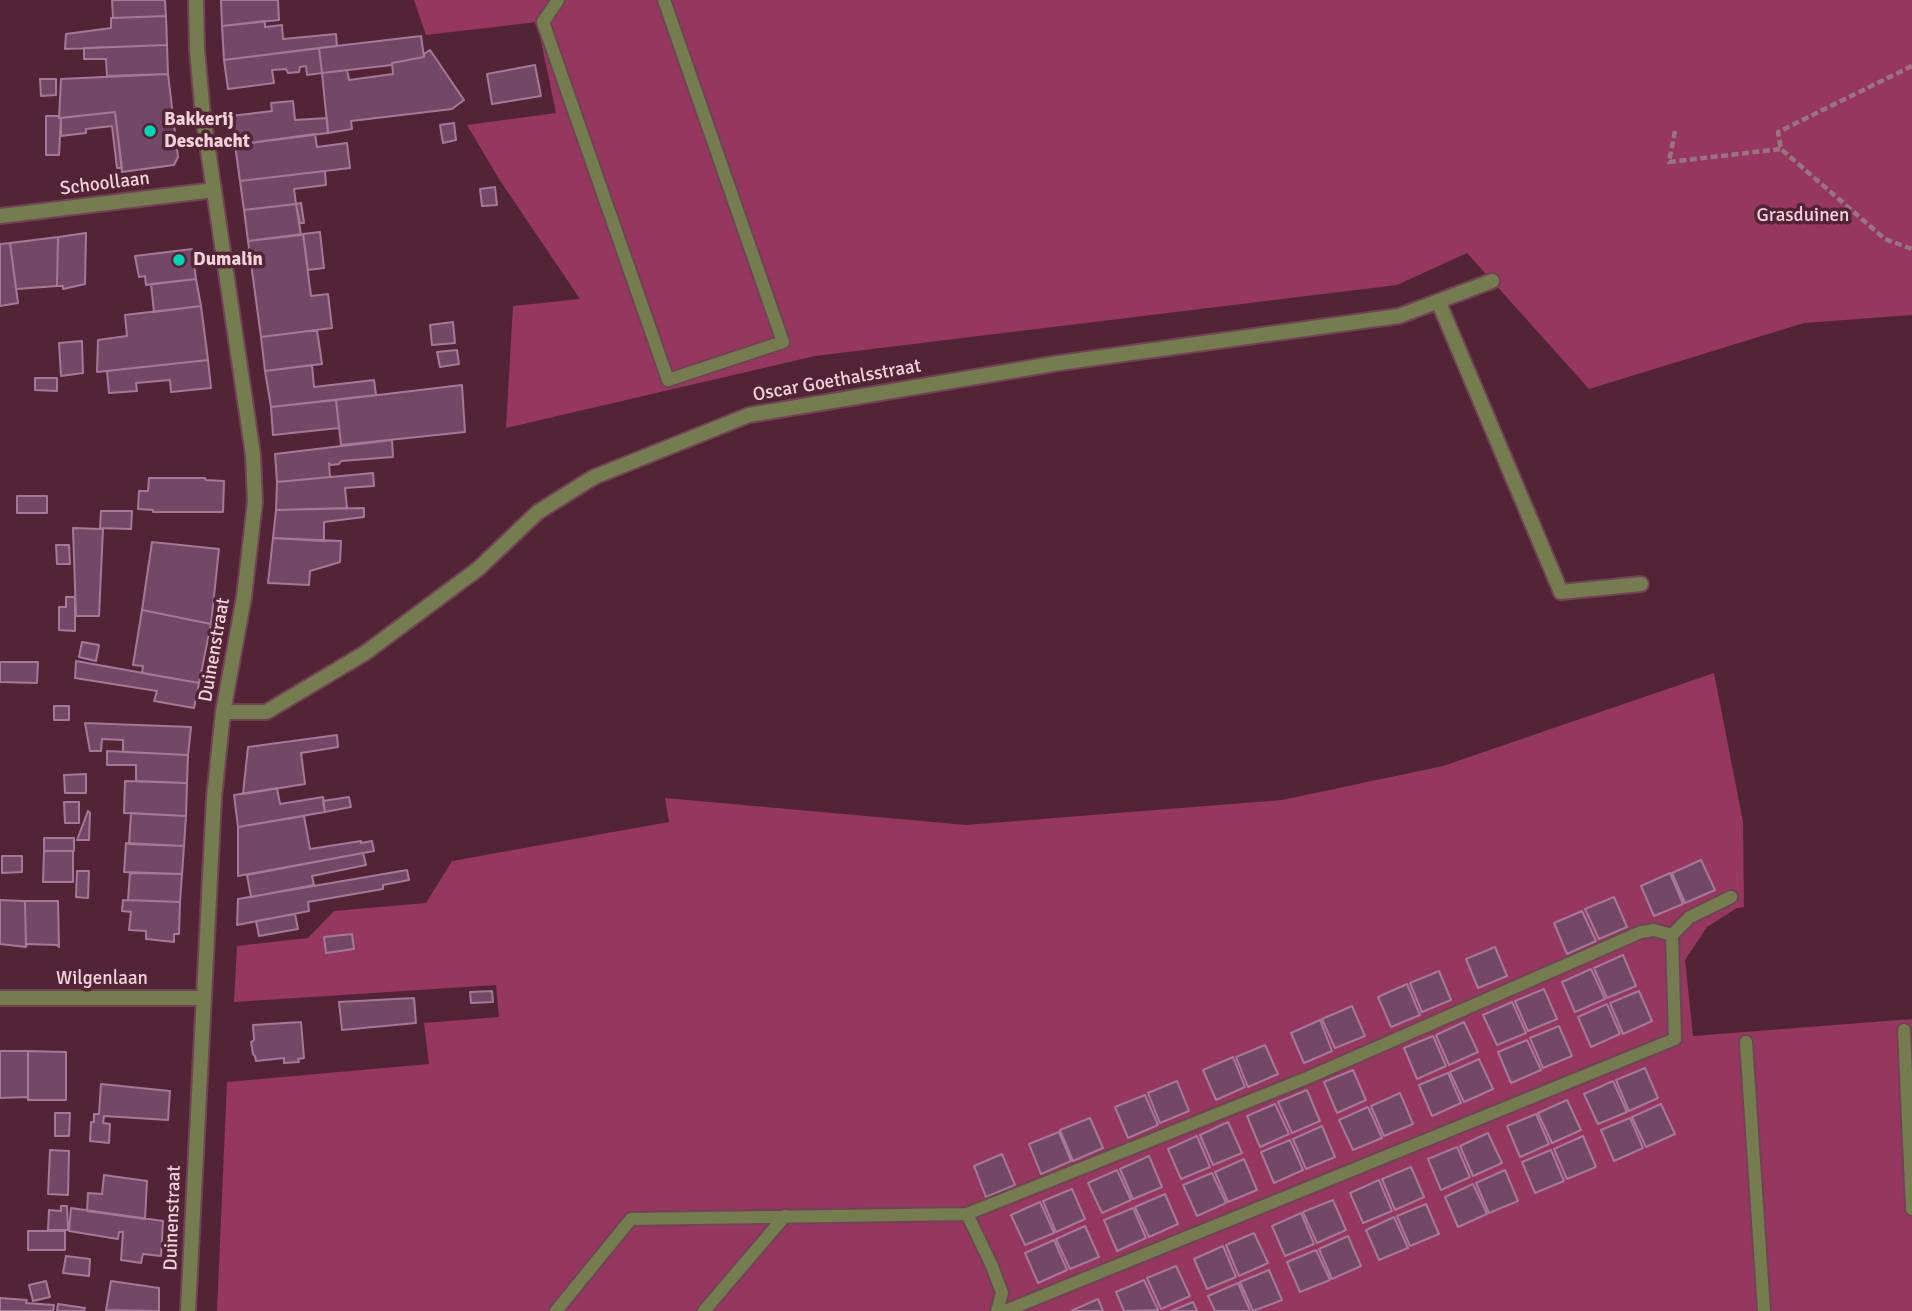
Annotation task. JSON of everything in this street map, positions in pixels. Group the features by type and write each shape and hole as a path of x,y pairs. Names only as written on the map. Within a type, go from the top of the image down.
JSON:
{"street":[{"name":"Duinenstraat","path":"188,1311 214,798 223,712 244,597 256,502 253,455 203,116 196,0"},
{"name":"Schoollaan","path":"0,216 214,190"},
{"name":"Oscar Goethalsstraat","path":"223,712 266,712 365,653 478,569 538,512 594,477 749,415 1059,363 1399,316 1492,281"},
{"path":"1439,303 1561,592 1641,584"},
{"name":"Wilgenlaan","path":"0,998 204,998"}],"lane":[{"path":"558,0 543,22 668,380 783,342 664,0"},
{"path":"1005,1311 1675,1039 1672,935 1690,917 1731,897"},
{"path":"556,1311 631,1219 967,1214 1307,1078 1641,932 1654,930 1672,935"},
{"path":"1904,1030 1912,1209"},
{"path":"1746,1042 1764,1311"},
{"path":"967,1214 1002,1293 997,1311"},
{"path":"704,1311 785,1216"}],"path":[{"path":"1912,66 1778,132 1781,149 1885,239 1912,249"},
{"path":"1675,131 1669,162 1781,149"}],"green space":[{"name":"Grasduinen","path":"414,0 1912,0 1912,315 1804,323 1589,389 1467,253 1397,285 815,356 506,428 513,306 580,299 499,179 467,125 556,113 537,22 426,35"},
{"path":"1714,673 1743,822 1744,907 1737,908 1707,927 1685,960 1693,1036 1912,1019 1912,1311 217,1311 227,1082 429,1064 424,1023 499,1017 496,985 234,1002 237,946 308,938 334,911 426,903 452,861 669,822 665,798 966,825 1282,800 1443,766"}],"building":[{"path":"112,0 165,0 166,16 113,18"},
{"path":"221,0 278,0 279,20 222,26"},
{"path":"166,16 167,45 65,49 66,34 111,28 111,18"},
{"path":"265,21 265,27 282,25 283,39 336,34 337,46 224,60 222,26"},
{"path":"421,36 424,57 392,65 322,73 319,48"},
{"path":"167,45 168,74 107,76 106,59 84,59 84,48"},
{"path":"319,48 322,73 307,75 306,66 300,67 299,72 272,70 274,83 228,89 224,60"},
{"path":"430,50 464,100 452,109 351,121 352,129 328,133 322,73 347,70 349,80 393,74 392,63 424,57"},
{"path":"535,65 541,96 492,104 487,74"},
{"path":"168,74 178,157 174,165 122,172 115,112 59,118 61,79"},
{"path":"40,79 56,79 56,95 41,96"},
{"path":"293,101 295,120 327,118 328,133 235,145 231,116 272,111 271,103"},
{"path":"115,112 122,168 117,168 112,126 61,136 61,118"},
{"path":"46,116 61,118 59,155 46,155"},
{"path":"454,123 456,140 443,143 440,125"},
{"path":"315,134 317,147 347,143 350,168 240,181 235,145"},
{"path":"325,171 326,185 294,189 296,204 244,210 240,181"},
{"path":"495,187 497,205 482,206 480,189"},
{"path":"301,203 304,223 300,223 296,204"},
{"path":"296,204 301,235 248,241 244,210"},
{"path":"320,232 324,268 308,270 303,234"},
{"path":"86,233 85,284 63,289 63,286 57,286 58,237"},
{"path":"303,234 311,296 328,294 332,328 261,337 248,241"},
{"path":"58,237 57,286 16,289 10,243"},
{"path":"10,243 18,303 0,306 0,244"},
{"path":"192,249 196,279 146,285 145,276 139,277 135,256"},
{"path":"196,279 201,306 154,312 151,284"},
{"path":"201,306 208,360 97,372 98,340 127,336 125,315"},
{"path":"453,322 455,343 432,345 430,325"},
{"path":"317,330 322,364 265,371 261,337"},
{"path":"82,341 83,373 61,376 59,343"},
{"path":"457,350 459,364 440,367 437,352"},
{"path":"208,360 211,388 171,392 170,380 136,383 137,391 109,393 107,371"},
{"path":"312,365 314,387 374,380 376,395 271,407 265,371"},
{"path":"35,378 57,378 57,391 35,390"},
{"path":"462,385 465,432 341,445 336,400"},
{"path":"336,400 339,428 273,435 271,407"},
{"path":"392,440 393,457 341,461 331,465 329,463 330,477 277,482 275,454"},
{"path":"373,473 374,486 345,488 347,508 276,510 277,482"},
{"path":"149,478 205,478 224,481 223,512 153,512 138,509 139,491 148,491"},
{"path":"17,496 47,496 47,513 17,513"},
{"path":"364,508 364,517 324,522 324,541 273,538 276,510"},
{"path":"101,511 132,511 131,529 100,528"},
{"path":"73,528 103,529 99,616 76,616"},
{"path":"273,538 341,541 340,562 310,571 309,585 268,583"},
{"path":"152,542 219,549 211,624 142,610"},
{"path":"56,545 69,545 70,564 57,564"},
{"path":"66,597 75,597 75,631 59,630 59,607 66,607"},
{"path":"142,610 211,624 199,683 142,673 143,666 133,665"},
{"path":"82,642 99,645 96,661 79,657"},
{"path":"76,661 199,683 194,708 154,701 157,691 75,678"},
{"path":"0,662 38,662 37,683 0,682"},
{"path":"54,706 69,706 69,720 54,720"},
{"path":"85,723 191,727 188,755 123,752 123,740 102,739 101,751 90,751"},
{"path":"337,735 338,747 301,753 305,784 243,794 248,747"},
{"path":"107,751 188,755 187,783 136,781 136,765 107,765"},
{"path":"86,774 86,793 65,793 64,775"},
{"path":"125,781 187,783 186,816 124,813"},
{"path":"277,788 280,804 323,797 325,812 238,827 234,795"},
{"path":"349,797 351,807 325,812 323,801"},
{"path":"64,802 79,802 79,823 65,823"},
{"path":"88,811 89,840 77,840"},
{"path":"131,813 186,816 184,846 129,844"},
{"path":"304,816 310,849 372,841 374,851 238,876 238,827"},
{"path":"44,838 74,838 74,851 44,851"},
{"path":"126,843 184,846 182,874 124,872"},
{"path":"44,851 73,851 73,882 43,882"},
{"path":"363,853 366,865 312,876 314,885 251,897 247,875"},
{"path":"2,856 22,856 22,872 2,873"},
{"path":"1701,860 1715,890 1685,903 1672,873"},
{"path":"407,870 409,880 383,885 383,889 308,902 309,911 237,925 238,899"},
{"path":"77,871 89,871 88,898 76,897"},
{"path":"130,873 182,874 180,902 128,900"},
{"path":"1670,873 1683,904 1654,916 1641,886"},
{"path":"1614,897 1627,927 1599,939 1585,909"},
{"path":"0,900 25,901 26,947 0,944"},
{"path":"123,900 180,902 179,934 174,934 174,942 146,939 146,931 129,930 131,912 122,911"},
{"path":"25,901 58,901 59,947 27,944 26,947"},
{"path":"1582,911 1596,941 1567,954 1554,923"},
{"path":"295,914 298,929 259,936 256,921"},
{"path":"352,934 354,949 326,953 324,937"},
{"path":"1495,947 1507,976 1478,988 1466,959"},
{"path":"1623,955 1636,986 1607,998 1594,968"},
{"path":"1591,969 1605,999 1575,1012 1562,982"},
{"path":"1439,971 1451,1000 1422,1012 1410,983"},
{"path":"1407,984 1420,1015 1391,1027 1378,997"},
{"path":"1544,989 1557,1019 1528,1031 1515,1001"},
{"path":"492,991 493,1002 471,1003 470,992"},
{"path":"1639,991 1652,1021 1623,1034 1610,1003"},
{"path":"414,998 416,1023 342,1030 339,1002"},
{"path":"1512,1002 1526,1033 1497,1045 1483,1015"},
{"path":"1607,1004 1620,1034 1591,1047 1578,1017"},
{"path":"1352,1006 1365,1036 1335,1048 1322,1019"},
{"path":"1320,1020 1332,1051 1304,1063 1291,1033"},
{"path":"301,1022 304,1058 298,1059 299,1062 284,1063 284,1058 256,1061 251,1042 254,1040 253,1025"},
{"path":"1464,1022 1478,1052 1449,1065 1436,1035"},
{"path":"1559,1026 1572,1056 1543,1068 1530,1038"},
{"path":"1433,1036 1446,1066 1417,1079 1404,1048"},
{"path":"1527,1040 1541,1070 1511,1083 1498,1052"},
{"path":"1265,1045 1278,1074 1248,1087 1236,1057"},
{"path":"0,1051 28,1051 28,1097 0,1098"},
{"path":"28,1051 66,1052 66,1100 28,1100"},
{"path":"1233,1057 1245,1087 1216,1100 1203,1070"},
{"path":"1479,1059 1493,1089 1464,1102 1450,1072"},
{"path":"1645,1068 1658,1098 1629,1111 1616,1080"},
{"path":"1353,1070 1366,1100 1337,1113 1324,1082"},
{"path":"1448,1073 1461,1103 1432,1116 1419,1085"},
{"path":"1177,1081 1189,1111 1160,1123 1148,1093"},
{"path":"1613,1081 1627,1112 1598,1124 1584,1094"},
{"path":"101,1084 170,1091 168,1120 104,1116 103,1123 110,1124 109,1143 90,1141 91,1122 94,1122 94,1114 99,1114"},
{"path":"1307,1090 1320,1121 1292,1133 1278,1102"},
{"path":"1400,1093 1413,1124 1384,1136 1371,1106"},
{"path":"1145,1095 1158,1125 1128,1138 1115,1107"},
{"path":"1567,1100 1581,1130 1552,1143 1538,1113"},
{"path":"1275,1104 1289,1134 1260,1147 1247,1116"},
{"path":"1661,1104 1675,1134 1646,1147 1632,1117"},
{"path":"1368,1107 1382,1138 1353,1150 1339,1120"},
{"path":"55,1113 70,1113 69,1136 55,1136"},
{"path":"1536,1114 1549,1144 1520,1157 1507,1126"},
{"path":"1090,1118 1103,1148 1073,1161 1060,1130"},
{"path":"1630,1118 1643,1148 1614,1161 1601,1130"},
{"path":"1228,1122 1242,1153 1213,1165 1200,1135"},
{"path":"1322,1126 1335,1157 1306,1169 1293,1139"},
{"path":"1059,1132 1071,1161 1041,1174 1029,1144"},
{"path":"1488,1133 1502,1163 1473,1176 1460,1146"},
{"path":"1197,1136 1210,1167 1181,1179 1168,1149"},
{"path":"1583,1136 1596,1167 1567,1179 1554,1149"},
{"path":"1290,1140 1303,1170 1274,1183 1261,1152"},
{"path":"1457,1147 1470,1177 1441,1190 1428,1159"},
{"path":"50,1150 69,1151 68,1195 48,1194"},
{"path":"1551,1150 1564,1181 1535,1193 1522,1162"},
{"path":"1002,1154 1015,1185 986,1197 974,1166"},
{"path":"1149,1156 1162,1187 1133,1199 1120,1169"},
{"path":"1244,1159 1257,1190 1228,1202 1215,1172"},
{"path":"1411,1167 1424,1197 1395,1210 1382,1179"},
{"path":"1117,1170 1131,1200 1102,1213 1088,1183"},
{"path":"1505,1170 1518,1201 1489,1213 1476,1183"},
{"path":"1212,1173 1226,1203 1197,1216 1183,1185"},
{"path":"104,1175 147,1181 145,1219 87,1211 88,1193 102,1194"},
{"path":"1379,1180 1392,1211 1363,1223 1350,1193"},
{"path":"1473,1184 1487,1214 1458,1227 1445,1197"},
{"path":"1072,1189 1085,1219 1056,1232 1043,1201"},
{"path":"1165,1194 1178,1224 1149,1237 1135,1207"},
{"path":"1333,1200 1346,1230 1317,1243 1303,1212"},
{"path":"1040,1202 1054,1233 1025,1245 1011,1215"},
{"path":"1426,1204 1439,1234 1410,1246 1397,1216"},
{"path":"61,1206 67,1206 68,1230 48,1230 49,1210 61,1211"},
{"path":"71,1208 163,1221 161,1256 143,1254 141,1263 121,1260 123,1232 119,1232 118,1239 69,1231"},
{"path":"1133,1208 1146,1238 1117,1251 1104,1220"},
{"path":"1301,1213 1314,1244 1285,1256 1272,1226"},
{"path":"1394,1217 1408,1248 1379,1260 1366,1230"},
{"path":"1085,1226 1099,1257 1070,1269 1056,1239"},
{"path":"28,1231 65,1231 65,1250 28,1250"},
{"path":"1254,1233 1268,1263 1239,1276 1226,1245"},
{"path":"1348,1236 1361,1266 1332,1279 1319,1249"},
{"path":"1054,1240 1067,1270 1038,1283 1025,1253"},
{"path":"1223,1246 1236,1277 1207,1289 1194,1259"},
{"path":"1316,1250 1330,1280 1300,1292 1287,1262"},
{"path":"66,1256 90,1259 89,1276 63,1273"},
{"path":"1176,1266 1190,1296 1161,1309 1147,1278"},
{"path":"1269,1270 1282,1300 1253,1311 1240,1282"},
{"path":"1144,1280 1158,1310 1124,1311 1116,1292"},
{"path":"46,1281 50,1297 33,1301 29,1285"},
{"path":"111,1281 159,1288 159,1311 106,1310"},
{"path":"1238,1283 1250,1311 1215,1311 1208,1296"},
{"path":"0,1298 54,1305 53,1311 0,1311"},
{"path":"1098,1299 1103,1311 1071,1311"},
{"path":"1193,1302 1197,1311 1171,1311"},
{"path":"58,1304 85,1308 84,1311 57,1311"}],"place":[{"name":"Bakkerij Deschacht","path":"150,131"},
{"name":"Dumalin","path":"179,260"}]}
